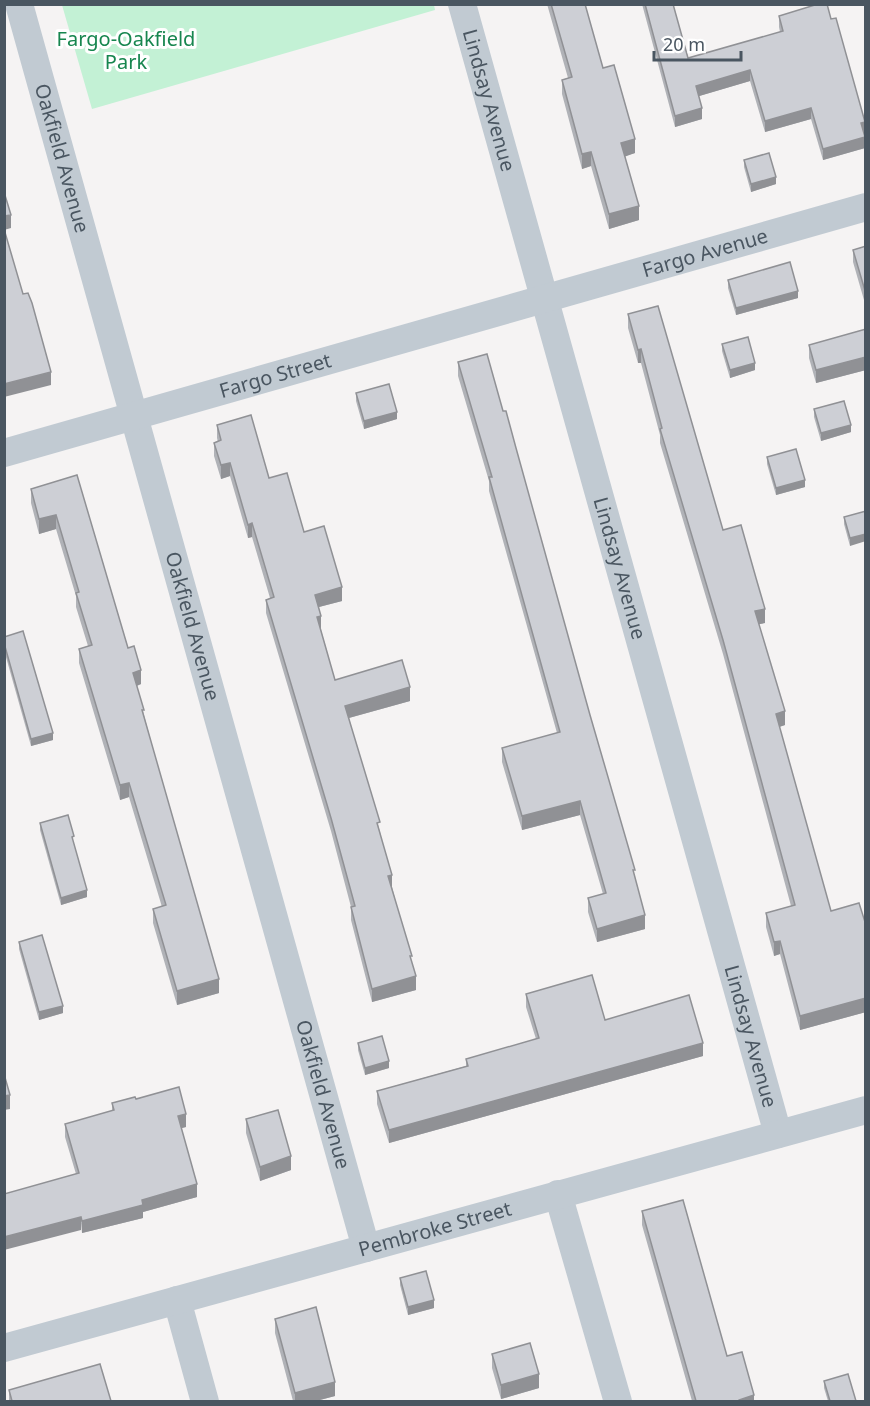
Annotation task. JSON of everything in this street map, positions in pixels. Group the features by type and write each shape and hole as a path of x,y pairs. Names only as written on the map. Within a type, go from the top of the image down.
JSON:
{"street":[{"name":"Oakfield Avenue","path":"19,4 366,1248"},
{"name":"Lindsay Avenue","path":"462,4 778,1134"},
{"name":"Fargo Avenue","path":"544,298 866,207"},
{"name":"Fargo Street","path":"4,453 544,298"},
{"name":"Pembroke Street","path":"4,1348 866,1110"},
{"path":"558,1194 618,1401"},
{"path":"177,1300 205,1401"}],"green space":[{"name":"Fargo-Oakfield Park","path":"62,5 434,5 435,10 92,109"}],"building":[{"path":"551,4 585,4 603,68 614,65 635,139 621,143 639,206 609,214 591,152 582,154 562,80 572,77"},
{"path":"645,4 673,4 688,58 783,31 779,16 818,4 827,4 831,19 836,18 865,122 861,123 865,137 823,149 811,108 765,121 750,70 696,86 702,108 675,116"},
{"path":"769,153 776,177 751,184 744,160"},
{"path":"4,192 11,215 4,216"},
{"path":"4,229 23,294 28,293 32,303 51,372 4,384"},
{"path":"866,246 866,294 853,250"},
{"path":"790,262 798,291 736,308 728,280"},
{"path":"658,306 723,530 741,525 765,609 755,611 785,711 776,714 831,911 859,903 866,925 866,998 800,1016 780,941 774,942 766,913 795,905 723,640 660,429 662,428 641,349 638,350 628,314"},
{"path":"866,329 866,357 816,370 809,345"},
{"path":"748,337 755,363 730,370 722,344"},
{"path":"487,354 503,411 506,411 635,870 633,870 645,915 597,929 588,898 606,893 580,801 522,816 502,748 560,732 489,477 492,477 458,362"},
{"path":"389,384 397,412 364,421 356,393"},
{"path":"844,401 851,425 821,433 814,409"},
{"path":"251,415 269,478 287,473 304,532 324,526 342,587 315,595 321,616 317,617 335,680 402,660 410,687 345,706 380,822 377,823 392,875 388,876 416,976 372,989 351,907 355,906 266,600 274,597 252,523 248,525 230,463 221,465 214,443 221,440 217,425"},
{"path":"796,449 805,480 776,488 767,457"},
{"path":"77,475 128,648 134,646 141,670 133,673 144,710 142,710 219,979 177,991 153,909 166,905 129,783 120,785 79,649 92,645 76,593 79,592 56,515 39,519 31,489"},
{"path":"866,511 866,534 850,538 844,517"},
{"path":"23,631 53,733 31,739 4,643 4,637"},
{"path":"68,815 87,890 61,898 40,823"},
{"path":"42,935 63,1006 39,1012 19,942"},
{"path":"592,975 605,1020 689,995 703,1043 389,1130 377,1091 468,1066 466,1059 539,1038 526,994"},
{"path":"382,1036 389,1061 365,1068 358,1043"},
{"path":"4,1074 10,1095 4,1096"},
{"path":"179,1087 186,1114 178,1116 197,1184 142,1200 143,1205 82,1221 81,1217 4,1237 4,1194 79,1173 65,1124 114,1110 112,1103"},
{"path":"278,1110 291,1156 260,1167 246,1119"},
{"path":"683,1200 727,1356 742,1352 754,1395 739,1401 696,1401 642,1211"},
{"path":"426,1271 434,1300 408,1307 400,1278"},
{"path":"316,1307 335,1382 295,1393 275,1319"},
{"path":"530,1343 539,1374 501,1385 492,1354"},
{"path":"100,1364 111,1401 12,1401 9,1390"},
{"path":"848,1374 856,1401 830,1401 824,1381"}]}
